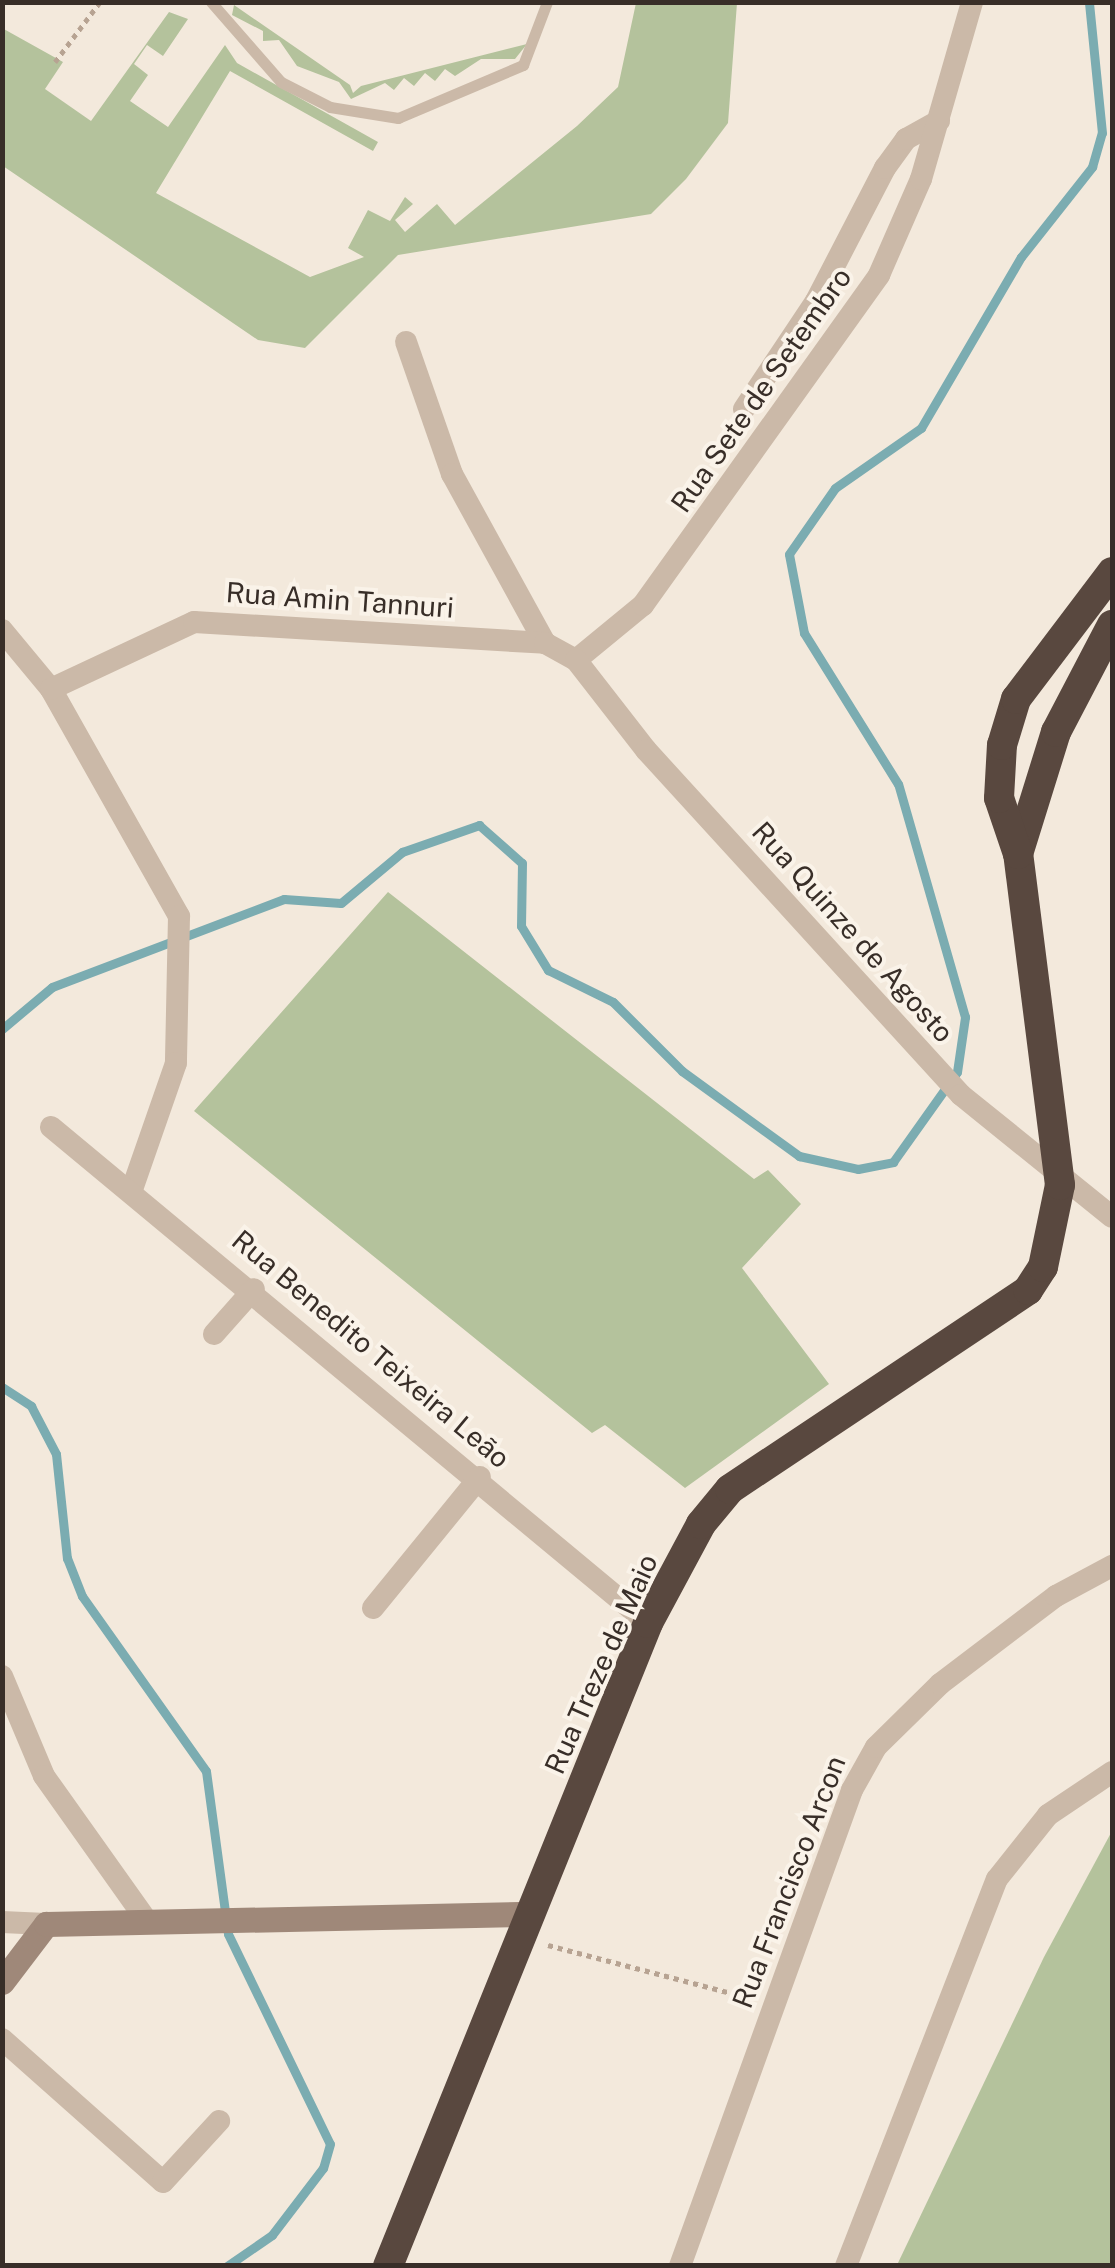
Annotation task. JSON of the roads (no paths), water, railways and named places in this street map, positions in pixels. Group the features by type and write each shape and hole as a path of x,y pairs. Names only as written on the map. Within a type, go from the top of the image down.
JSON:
{"highway":[{"name":"Rua Treze de Maio","path":"388,2266 648,1623 700,1524 730,1489 1028,1290 1057,1234 1060,1173 1018,854 999,798 1002,745 1036,670 1112,572"},
{"path":"1018,854 1074,696 1112,625"},
{"path":"1036,670 1074,696"}],"street":[{"name":"Rua Sete de Setembro","path":"576,660 643,606 818,370 878,275 939,121 972,2"},
{"path":"744,409 816,302 886,168 906,138 939,121"},
{"path":"406,342 452,474 546,643"},
{"name":"Rua Amin Tannuri","path":"50,689 194,622 546,643 576,660"},
{"path":"2,630 50,689 180,916 184,978 176,1063 130,1192"},
{"name":"Rua Quinze de Agosto","path":"576,660 646,750 942,1074 1112,1217"},
{"name":"Rua Benedito Teixeira Leão","path":"51,1126 480,1477 648,1623"},
{"path":"214,1334 254,1289"},
{"path":"374,1608 480,1477"},
{"name":"Rua Francisco Arcon","path":"680,2266 773,2004 876,1747 940,1684 1056,1596 1112,1566"},
{"path":"2,1676 44,1776 148,1922"},
{"path":"846,2266 997,1878 1048,1816 1112,1772"},
{"path":"2,1922 148,1922 246,1915 528,1926"},
{"path":"2,1982 46,1924"},
{"path":"2,2039 164,2182 219,2122"}],"lane":[{"path":"211,2 281,82 330,107 398,118 524,65 547,2"}],"waterway":[{"path":"2,1029 52,987 284,899 341,903 402,852 479,825 522,863 521,926 548,970 613,1002 682,1071 799,1156 858,1169 893,1162 957,1072 965,1017 898,784 804,633 789,554 835,488 921,428 1021,257 1092,167 1102,133 1089,2"},
{"path":"2,1387 31,1406 56,1454 67,1558 82,1596 206,1771 228,1934 330,2144 323,2168 272,2235 227,2266"}]}
